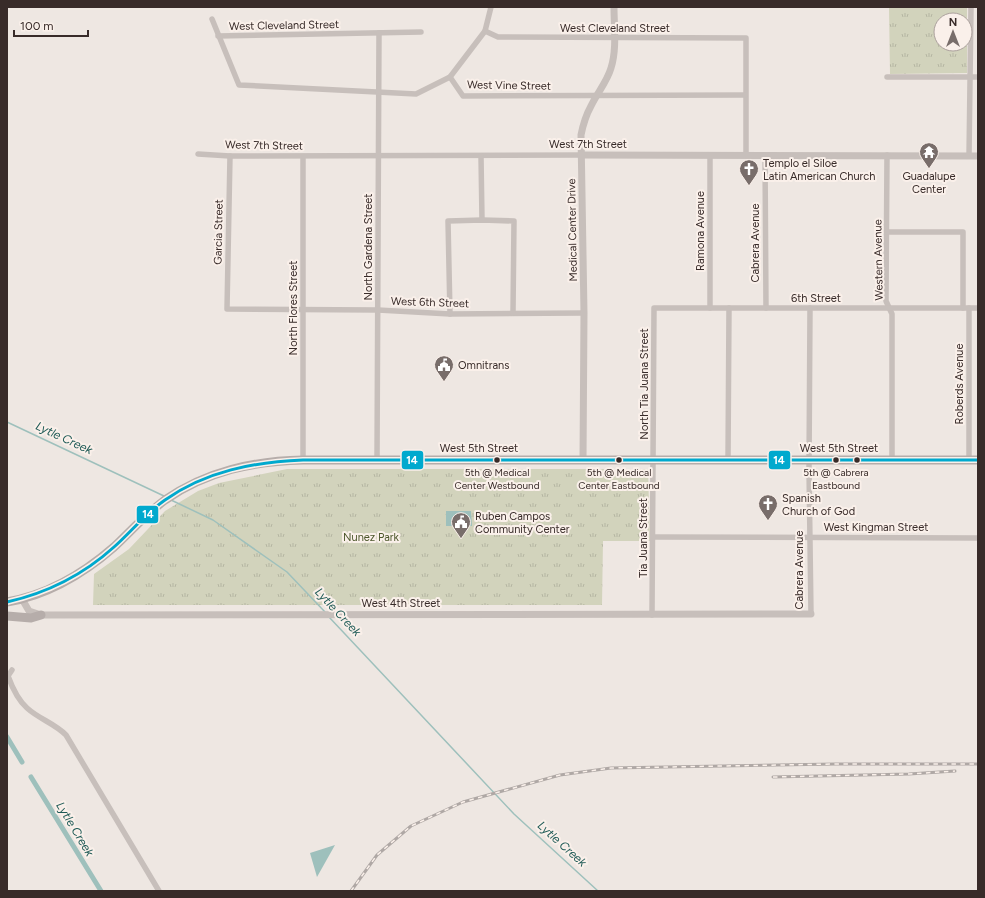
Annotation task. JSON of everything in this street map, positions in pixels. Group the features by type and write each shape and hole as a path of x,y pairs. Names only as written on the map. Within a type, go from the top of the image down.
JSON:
{"main road":[{"name":"West 5th Street","path":"7,602 22,599 42,592 78,575 114,546 147,514 186,488 223,471 239,466 276,460 974,460"},
{"path":"7,616 31,618 41,615"}],"street":[{"path":"212,19 239,85 416,94 450,77 485,31 491,7"},
{"name":"Medical Center Drive","path":"583,460 584,314 581,135 584,122 611,69 614,56 614,7"},
{"path":"970,156 969,77 971,7"},
{"name":"West Cleveland Street","path":"485,31 498,37 746,38 745,95"},
{"name":"West Cleveland Street","path":"218,36 421,32"},
{"name":"North Gardena Street","path":"377,460 379,33"},
{"name":"West Vine Street","path":"450,77 464,96 745,95"},
{"path":"887,77 978,77"},
{"path":"745,95 746,155"},
{"name":"West 7th Street","path":"198,154 303,157 582,155 978,156"},
{"name":"Ramona Avenue","path":"710,155 710,308"},
{"name":"Cabrera Avenue","path":"765,155 766,308"},
{"name":"Western Avenue","path":"887,155 886,301 892,314 892,460"},
{"name":"Garcia Street","path":"227,309 230,156"},
{"path":"481,156 482,220"},
{"name":"North Flores Street","path":"303,157 303,460"},
{"path":"450,314 448,221 482,220 514,221 513,313"},
{"path":"887,232 963,232 962,308"},
{"name":"6th Street","path":"654,308 978,308"},
{"name":"North Tia Juana Street","path":"653,460 654,308"},
{"path":"728,460 729,308"},
{"name":"Cabrera Avenue","path":"737,615 811,614 810,308"},
{"name":"Roberds Avenue","path":"969,308 974,460"},
{"name":"West 6th Street","path":"227,309 378,310 450,314 584,314"},
{"name":"Tia Juana Street","path":"652,615 653,460"},
{"name":"West Kingman Street","path":"653,537 978,538"},
{"path":"22,599 29,611 41,615"},
{"name":"West 4th Street","path":"41,615 737,615"},
{"path":"12,670 8,676 14,690 26,708 56,726 66,735 160,891"}],"green space":[{"path":"889,7 967,7 967,12 933,12 933,52 967,52 967,73 890,74"},
{"name":"Nunez Park","path":"287,469 604,469 609,473 630,473 641,469 648,469 650,541 603,541 602,605 93,605 94,574 129,549 165,511 198,491 219,483"}],"water":[{"path":"446,511 471,511 472,526 446,526"},
{"path":"335,845 317,877 310,853"}],"waterway":[{"name":"Lytle Creek","path":"7,422 164,496"},
{"name":"Lytle Creek","path":"171,500 213,520 287,572 325,612"},
{"name":"Lytle Creek","path":"329,617 514,814 598,891"},
{"name":"Lytle Creek","path":"7,737 22,762"},
{"name":"Lytle Creek","path":"31,777 101,891"}],"railway":[{"path":"351,891 377,855 411,826 463,802 560,775 611,768 836,764 978,764"},
{"path":"773,777 909,774 955,771"}],"transit line":[{"name":"14","path":"7,602 36,594 64,582 90,566 114,547 158,505 181,490 214,475 267,463 303,460 978,460"}],"place":[{"name":"Guadalupe Center","path":"929,169"},
{"name":"Templo el Siloe Latin American Church","path":"749,186"},
{"name":"Omnitrans","path":"444,382"},
{"name":"5th @ Medical Center Westbound","path":"497,460"},
{"name":"5th @ Medical Center Eastbound","path":"619,460"},
{"name":"5th @ Cabrera Eastbound","path":"836,460"},
{"name":"Spanish Church of God","path":"768,521"},
{"name":"Ruben Campos Community Center","path":"461,539"}]}
